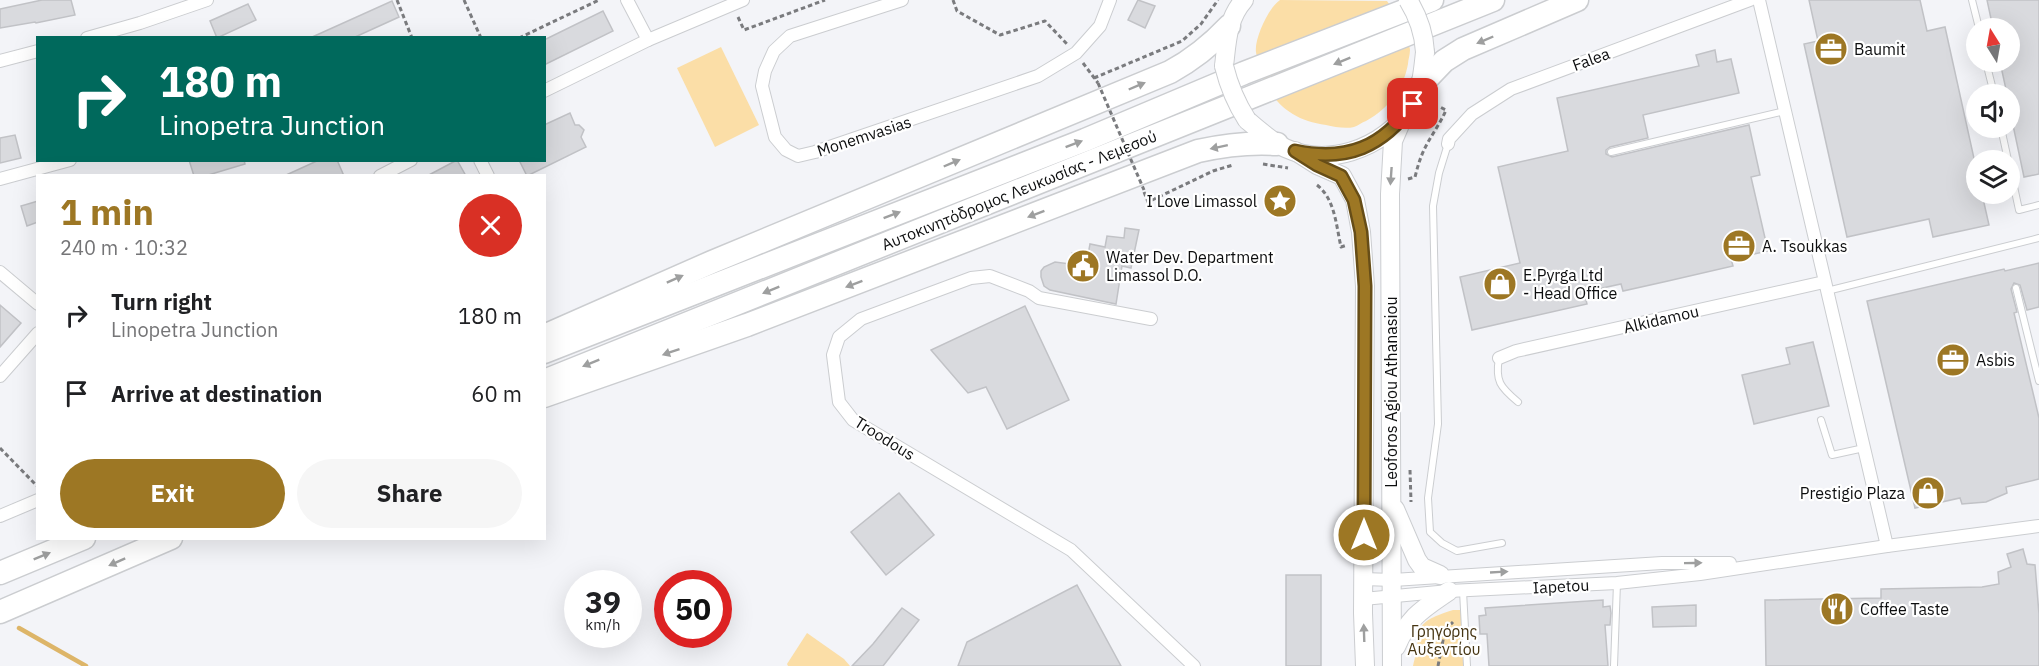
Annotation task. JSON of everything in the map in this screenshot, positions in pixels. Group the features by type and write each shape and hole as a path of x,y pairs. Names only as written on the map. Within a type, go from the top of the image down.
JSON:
{"highway":[{"name":"Αυτοκινητόδρομος Λευκωσίας - Λεμεσού","path":"546,351 1085,140 1432,0"},
{"name":"Αυτοκινητόδρομος Λευκωσίας - Λεμεσού","path":"546,380 1493,0"},
{"path":"1421,86 1444,62 1463,49 1577,0"},
{"path":"546,335 712,262 1170,72 1194,59 1229,26"},
{"path":"546,395 747,325 1198,151 1227,144 1255,142 1288,153"},
{"path":"0,573 79,540"},
{"path":"0,612 166,540"}],"main road":[{"path":"1229,26 1237,8 1244,0"},
{"path":"1288,153 1334,155 1353,152 1388,134 1402,120 1421,86 1425,52 1421,28 1408,0"},
{"name":"Leoforos Agiou Athanasiou","path":"1229,26 1224,66 1236,102 1247,120 1288,153 1341,176 1354,200 1361,232 1365,286 1363,579 1365,666"},
{"name":"Leoforos Agiou Athanasiou","path":"1393,661 1390,194 1393,141 1402,120"},
{"path":"1391,499 1417,560 1422,567 1451,586 1419,611 1405,627 1393,661"}],"street":[{"path":"94,36 207,0"},
{"path":"627,0 648,40"},
{"name":"Monemvasias","path":"902,0 790,36 774,51 765,71 762,86 776,137 786,150 798,156 815,152 1038,76 1076,53 1100,26 1110,0"},
{"name":"Falea","path":"1448,144 1449,139 1472,114 1511,89 1750,0"},
{"path":"1760,0 1887,546"},
{"path":"546,91 648,40 737,2"},
{"path":"0,61 36,52"},
{"path":"0,179 63,162"},
{"path":"384,174 407,162"},
{"path":"0,272 36,302"},
{"name":"Troodous","path":"1151,319 1039,298 1029,291 990,276 971,278 861,319 839,337 833,355 835,374 839,402 854,420 1071,550 1194,666"},
{"name":"Alkidamou","path":"1499,358 1516,351 1825,287"},
{"path":"0,376 36,335"},
{"path":"0,516 36,501"},
{"name":"Iapetou","path":"1363,579 1393,588 1617,584 2039,526"},
{"name":"Iapetou","path":"1364,599 1393,588 1451,586 1662,563 1759,564"}],"lane":[{"path":"1972,0 1976,18"},
{"path":"1611,152 1785,111"},
{"path":"1448,144 1433,206 1438,424 1428,498 1430,532 1457,552 1502,543"},
{"path":"2018,204 2019,210 2039,205"},
{"path":"1825,287 2039,238"},
{"path":"2016,288 2039,381"},
{"path":"1499,358 1497,373 1503,390 1518,402"},
{"path":"1821,420 1832,455 1863,448"},
{"path":"1614,666 1617,584"},
{"path":"1451,586 1467,666"}],"path":[{"path":"397,0 411,36"},
{"path":"464,0 480,36"},
{"path":"523,36 599,0"},
{"path":"737,2 744,30 825,0"},
{"path":"953,0 957,11 1000,35 1046,21 1076,53 1098,83 1148,202 1213,171 1237,164"},
{"path":"1094,78 1182,40 1201,24 1218,0"},
{"path":"1415,177 1427,144 1446,110 1440,107"},
{"path":"1261,163 1287,169 1288,153"},
{"path":"1320,186 1332,205 1341,247 1349,245 1350,254"},
{"path":"0,448 36,485"},
{"path":"1438,666 1445,630 1454,621"}],"green space":[{"path":"1280,0 1387,1 1402,24 1410,50 1403,82 1394,97 1382,110 1354,127 1344,128 1311,122 1287,111 1278,102 1264,80 1259,67 1256,46 1267,16"},
{"path":"721,47 759,125 715,147 677,68"},
{"name":"Γρηγόρης Αυξεντίου","path":"1453,610 1467,610 1468,666 1413,666 1423,624 1429,619"},
{"path":"807,633 844,659 850,666 788,666 787,664"}],"building":[{"path":"42,0 71,0 75,15 0,28 0,9"},
{"path":"1138,0 1155,6 1145,28 1128,20"},
{"path":"1809,0 1920,0 1927,31 1945,27 1966,122 1966,138 1969,138 1972,150 1966,150 1966,204 1984,204 1989,225 1933,237 1929,219 1847,237 1804,44 1818,41"},
{"path":"1987,0 2039,0 2039,174 2024,177 2016,138 2020,138 2020,84 2005,84 2002,72 2020,72 2020,18 1991,18"},
{"path":"392,1 399,17 357,36 314,36"},
{"path":"248,4 256,20 221,36 216,36 210,21"},
{"path":"603,11 613,31 546,64 546,39"},
{"path":"1715,50 1717,62 1731,59 1739,93 1643,115 1648,138 1610,147 1606,150 1606,154 1612,157 1749,125 1760,175 1751,177 1768,251 1731,259 1733,266 1668,281 1623,291 1621,284 1584,292 1587,304 1472,330 1460,277 1520,263 1498,167 1568,151 1557,98 1699,66 1696,55"},
{"path":"570,113 575,125 579,125 584,130 581,137 586,147 531,174 526,174 520,162 546,162 546,124"},
{"path":"15,135 21,158 0,163 0,138"},
{"path":"190,162 244,162 245,164 212,174 193,174"},
{"path":"315,162 338,162 343,174 288,174"},
{"path":"453,162 458,162 465,174 431,174"},
{"path":"36,202 36,223 27,226 21,206"},
{"name":"Water Dev. Department Limassol D.O.","path":"1125,228 1139,230 1131,268 1122,266 1116,304 1050,290 1044,286 1041,271 1044,267 1055,262 1070,264 1072,253 1088,255 1090,244 1105,247 1107,236 1124,238"},
{"name":"Asbis","path":"2039,263 2039,307 2027,310 2020,285 2014,283 2011,289 2017,312 2014,313 2039,418 2039,479 2006,487 2007,493 1986,502 1962,504 1960,498 1915,508 1867,301"},
{"path":"0,305 21,323 0,347"},
{"path":"1025,306 1069,400 1007,429 986,387 968,393 931,350"},
{"path":"1813,342 1829,406 1754,424 1742,375 1790,364 1786,348"},
{"path":"899,493 934,535 886,575 851,532"},
{"path":"2023,549 2027,564 2035,565 2039,614 2039,666 1766,666 1765,600 1881,598 1881,589 1982,587 1999,584 1998,572 2011,567 2007,554"},
{"path":"1286,575 1321,575 1321,666 1286,666"},
{"path":"1077,585 1121,666 958,666 967,642"},
{"path":"1603,600 1603,607 1610,606 1611,613 1610,625 1605,625 1608,666 1489,666 1487,634 1480,634 1479,616 1486,615 1485,608"},
{"path":"1696,605 1696,626 1653,627 1652,607"},
{"path":"902,608 919,620 883,666 852,666 873,644"}],"waterway":[{"path":"19,628 86,666"}],"place":[{"name":"Baumit","path":"1831,49"},
{"name":"I Love Limassol","path":"1280,201"},
{"name":"A. Tsoukkas","path":"1739,246"},
{"name":"Water Dev. Department Limassol D.O.","path":"1083,266"},
{"name":"E.Pyrga Ltd - Head Office","path":"1500,284"},
{"name":"Asbis","path":"1953,360"},
{"name":"Prestigio Plaza","path":"1928,493"},
{"name":"Coffee Taste","path":"1837,609"}],"route":[{"path":"1364,535 1365,286 1361,232 1354,200 1341,176 1295,151 1314,155 1353,152 1388,134 1413,104"}]}
